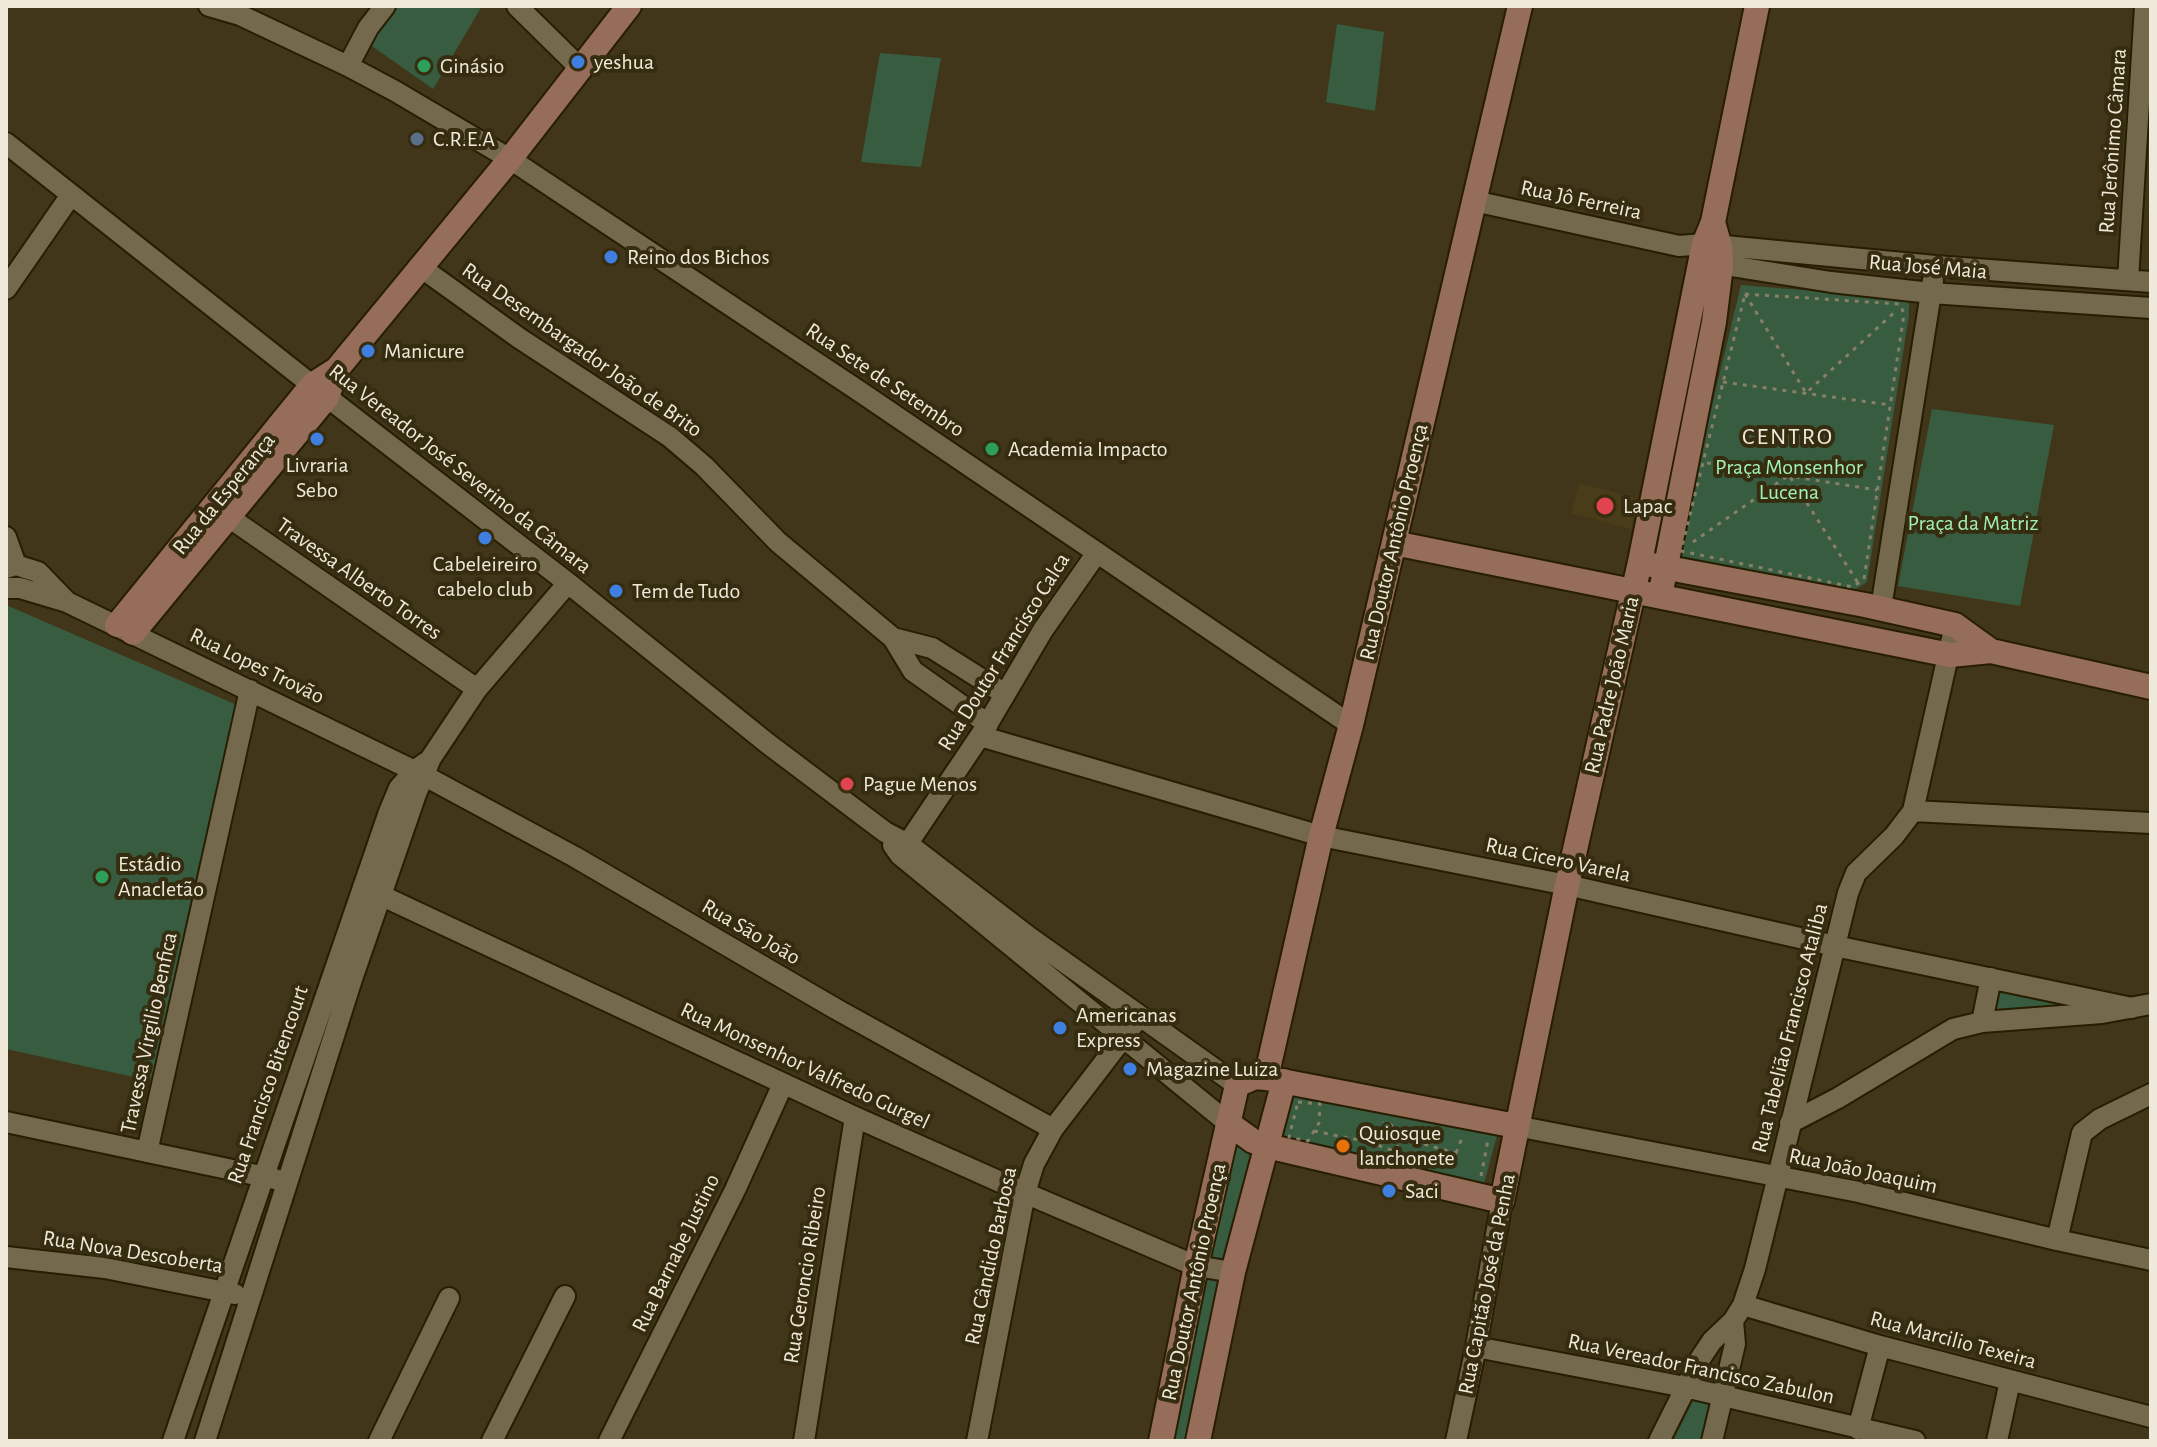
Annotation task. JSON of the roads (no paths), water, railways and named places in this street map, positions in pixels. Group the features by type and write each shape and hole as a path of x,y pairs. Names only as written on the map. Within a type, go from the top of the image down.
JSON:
{"main road":[{"name":"Rua da Esperança","path":"125,629 419,266 510,159 629,6"},
{"name":"Rua Doutor Antônio Proença","path":"1198,1441 1233,1272 1267,1146 1275,1079 1321,836 1351,725 1520,6"},
{"path":"1660,596 1673,559 1682,417 1714,322 1712,248 1757,6"},
{"name":"Rua Padre João Maria","path":"1516,1126 1633,591 1682,417"},
{"path":"1394,543 1950,655 1991,651 2151,687"},
{"path":"1640,562 1673,559 1733,579 1868,599 1913,617 1955,625 1991,651"},
{"path":"1237,1085 1255,1077 1275,1079 1516,1126"},
{"name":"Rua Doutor Antônio Proença","path":"1161,1441 1237,1085"},
{"path":"1228,1123 1253,1141 1267,1146 1502,1201"},
{"name":"Rua Capitão José da Penha","path":"1502,1201 1516,1126"}],"street":[{"path":"209,6 251,20 348,66 362,38 385,6"},
{"path":"517,6 580,68"},
{"name":"Rua Jerônimo Câmara","path":"2128,280 2145,6"},
{"name":"Rua Sete de Setembro","path":"348,66 510,159 1351,725"},
{"name":"Rua Vereador José Severino da Câmara","path":"6,143 568,583 767,743 885,832 1024,945 1123,1038 1228,1123"},
{"path":"6,289 71,195"},
{"name":"Rua Jô Ferreira","path":"1474,201 1679,246 1712,248"},
{"path":"1712,248 2151,282"},
{"name":"Rua José Maia","path":"1712,248 1931,293 2151,308"},
{"name":"Rua Desembargador João de Brito","path":"419,266 519,338 670,437 704,466 778,542 893,638 913,671 984,730"},
{"path":"1858,635 1868,599 1935,266"},
{"name":"Travessa Alberto Torres","path":"222,512 477,689"},
{"path":"6,537 11,567 38,572 67,602"},
{"name":"Rua Doutor Francisco Calca","path":"904,850 984,730 1043,630 1096,554"},
{"path":"1727,609 1733,579"},
{"name":"Rua Francisco Bitencourt","path":"205,1441 287,1182 399,788 424,768 477,689 568,583"},
{"path":"6,588 20,588 67,602"},
{"name":"Rua Lopes Trovão","path":"67,602 250,690 424,768"},
{"path":"1907,646 1913,617"},
{"name":"Rua Tabelião Francisco Ataliba","path":"1659,1441 1712,1341 1738,1313 1755,1269 1856,873 1894,836 1913,811 1955,625"},
{"name":"Rua Desembargador João de Brito","path":"893,638 932,648 1005,694"},
{"name":"Travessa Virgilio Benfica","path":"147,1152 250,690"},
{"name":"Rua Cicero Varela","path":"984,730 1321,836 1567,885 1835,946 2142,1006"},
{"name":"Rua São João","path":"424,768 836,1009 1053,1129"},
{"path":"1913,811 2151,823"},
{"name":"Rua Francisco Bitencourt","path":"173,1441 263,1177 372,890"},
{"name":"Rua Monsenhor Valfredo Gurgel","path":"372,890 783,1084 1025,1193 1196,1266 1233,1272"},
{"name":"Rua Vereador José Severino da Câmara","path":"1024,945 1139,1017 1237,1085"},
{"path":"1982,1022 1991,978"},
{"path":"1790,1123 1953,1029 1982,1022 2102,1013 2142,1006"},
{"name":"Rua Cândido Barbosa","path":"977,1441 1025,1193 1034,1164 1053,1129 1139,1017"},
{"name":"Rua Barnabe Justino","path":"609,1441 735,1190 783,1084"},
{"path":"2057,1240 2082,1133 2100,1119 2151,1094"},
{"name":"Rua Geroncio Ribeiro","path":"804,1441 855,1117"},
{"path":"6,1122 287,1182"},
{"name":"Rua João Joaquim","path":"1516,1126 1859,1192 2151,1260"},
{"name":"Rua Capitão José da Penha","path":"1456,1441 1502,1201"},
{"name":"Rua Nova Descoberta","path":"6,1257 105,1268 225,1291 251,1299"},
{"path":"492,1441 565,1296"},
{"path":"379,1441 449,1298"},
{"path":"1712,1441 1735,1344 1738,1313"},
{"name":"Rua Marcilio Texeira","path":"1738,1313 1880,1346 2151,1417"},
{"path":"1858,1429 1880,1346"},
{"name":"Rua Vereador Francisco Zabulon","path":"1476,1347 1685,1387 1915,1441"},
{"path":"1997,1441 2010,1381"}],"place":[{"name":"yeshua","path":"578,62"},
{"name":"Ginásio","path":"424,66"},
{"name":"C.R.E.A","path":"417,139"},
{"name":"Reino dos Bichos","path":"611,257"},
{"name":"Manicure","path":"368,351"},
{"name":"Livraria Sebo","path":"317,439"},
{"name":"Academia Impacto","path":"992,449"},
{"name":"Lapac","path":"1605,506"},
{"name":"Cabeleireiro cabelo club","path":"485,538"},
{"name":"Tem de Tudo","path":"616,591"},
{"name":"Pague Menos","path":"847,784"},
{"name":"Estádio Anacletão","path":"102,877"},
{"name":"Americanas Express","path":"1060,1028"},
{"name":"Magazine Luiza","path":"1130,1069"},
{"name":"Quiosque lanchonete","path":"1343,1146"},
{"name":"Saci","path":"1389,1191"}],"district":[{"name":"CENTRO","path":"1788,437"}],"park label":[{"name":"Praça Monsenhor Lucena","path":"1789,480"},
{"name":"Praça da Matriz","path":"1973,523"}]}
